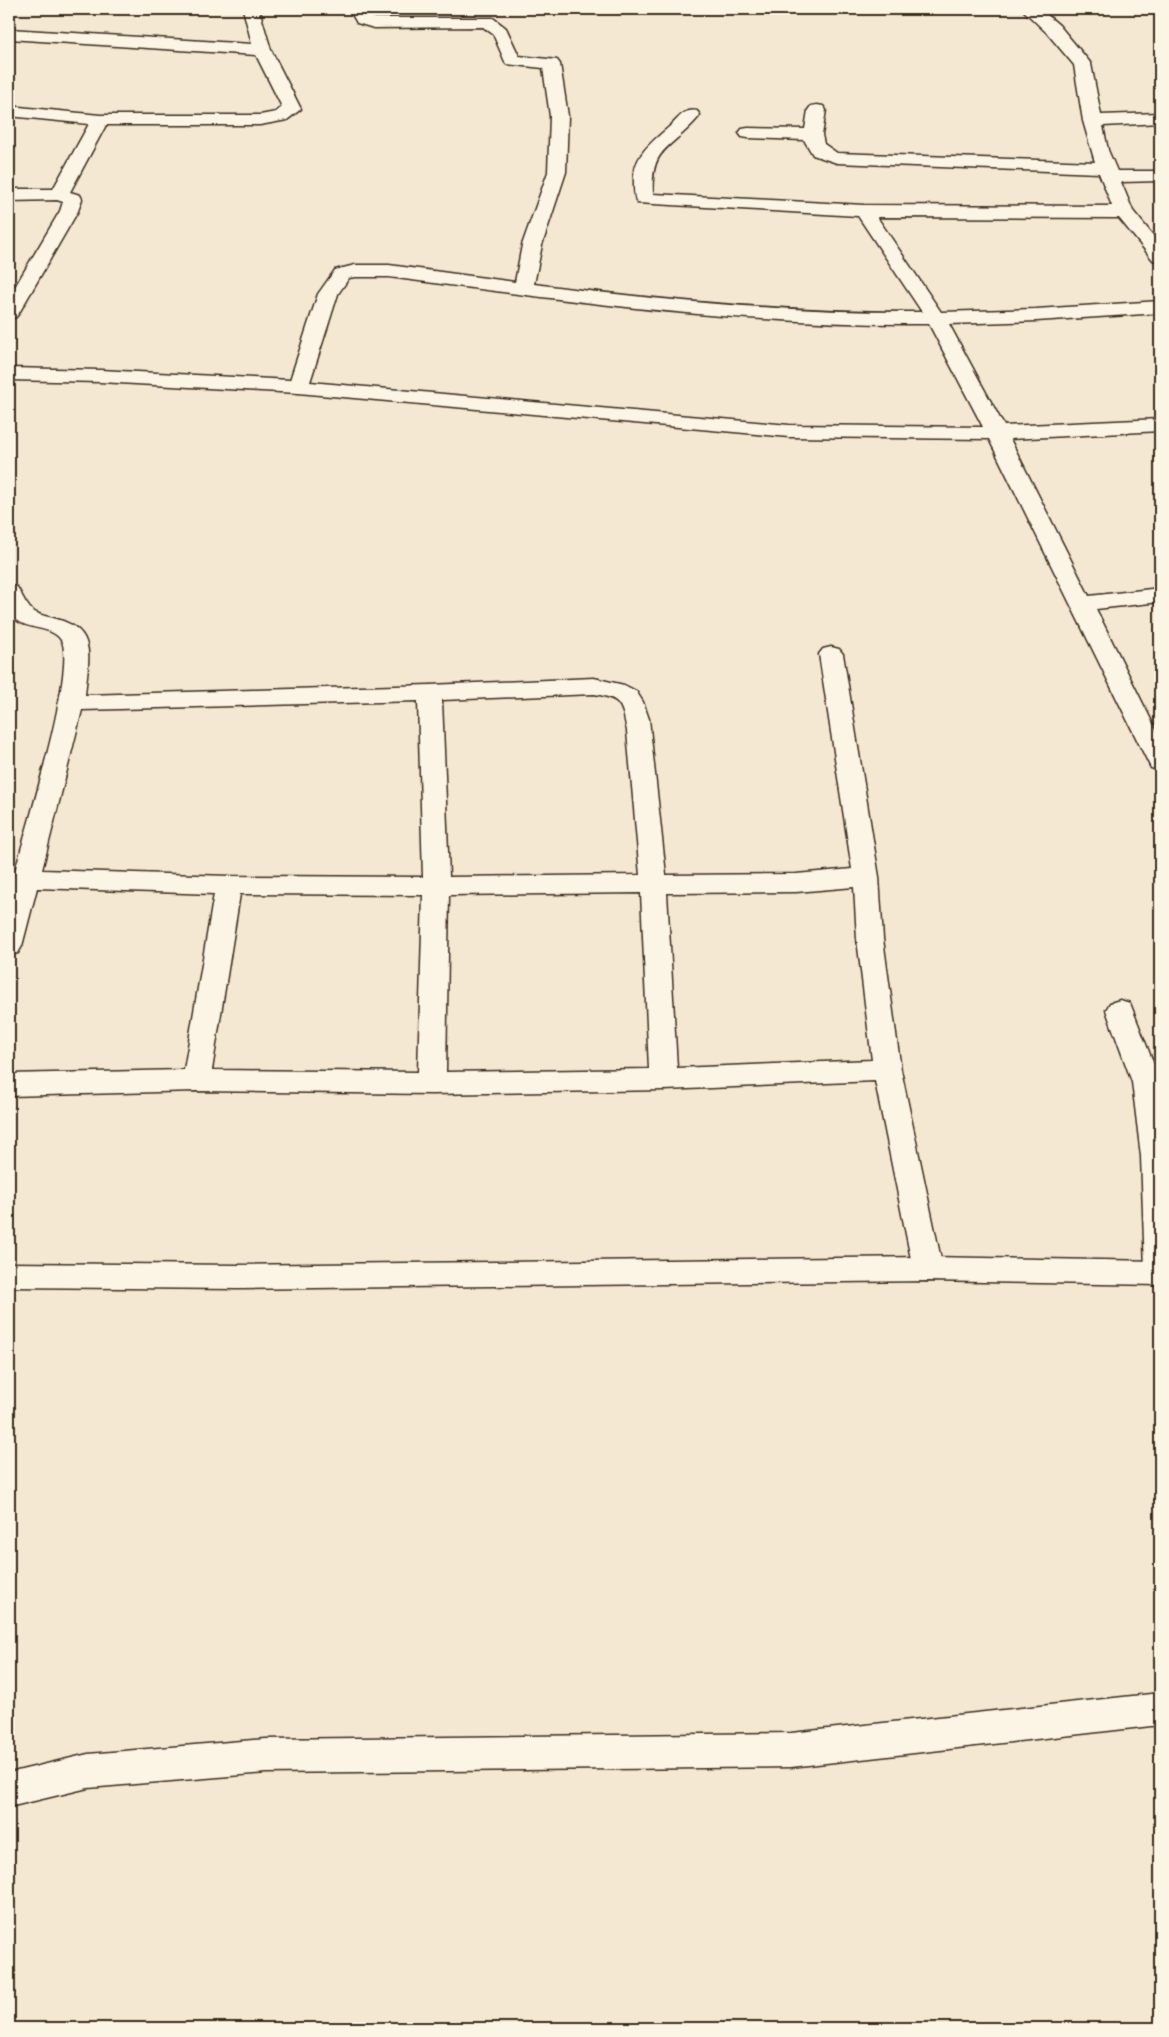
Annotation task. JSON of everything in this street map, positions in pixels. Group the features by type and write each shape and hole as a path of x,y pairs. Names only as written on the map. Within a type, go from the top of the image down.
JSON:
{"street":[{"path":"9,111 100,120 260,120 281,116 292,110 262,50 251,9"},
{"path":"357,9 363,19 374,22 487,22 500,32 512,60 551,64 559,116 557,172 532,245 523,289"},
{"path":"1030,9 1053,29 1082,64 1092,121 1099,150 1108,173 1124,212 1160,256"},
{"path":"9,34 262,50"},
{"path":"817,110 813,142 824,155 837,158 1160,176"},
{"path":"690,114 682,126 648,154 642,178 644,199 864,211 1124,212"},
{"path":"1092,121 1160,118"},
{"path":"59,194 100,120"},
{"path":"748,133 813,135"},
{"path":"9,195 59,194 73,199 69,211 9,313"},
{"path":"864,211 935,317 997,433 1160,762"},
{"path":"298,387 328,294 342,274 355,271 389,272 616,301 827,317 935,317 1085,313 1160,307"},
{"path":"9,374 100,376 298,387 789,431 997,433 1160,425"},
{"path":"9,592 19,611 26,617 60,626 70,634 76,648 72,704 9,946"},
{"path":"1082,604 1160,595"},
{"path":"831,654 866,876 870,939 887,1070 928,1269"},
{"path":"72,704 594,686 619,690 630,698 639,731 654,885 664,1078"},
{"path":"430,693 436,886 432,1083"},
{"path":"27,879 228,885 436,886 796,883 866,876"},
{"path":"196,1080 228,885"},
{"path":"1120,1010 1153,1081 1154,1156 1160,1269"},
{"path":"9,1085 196,1080 432,1083 664,1078 887,1070"},
{"path":"9,1275 237,1277 928,1269 1160,1273"},
{"path":"9,1790 88,1771 266,1756 791,1750 1160,1709"}]}
